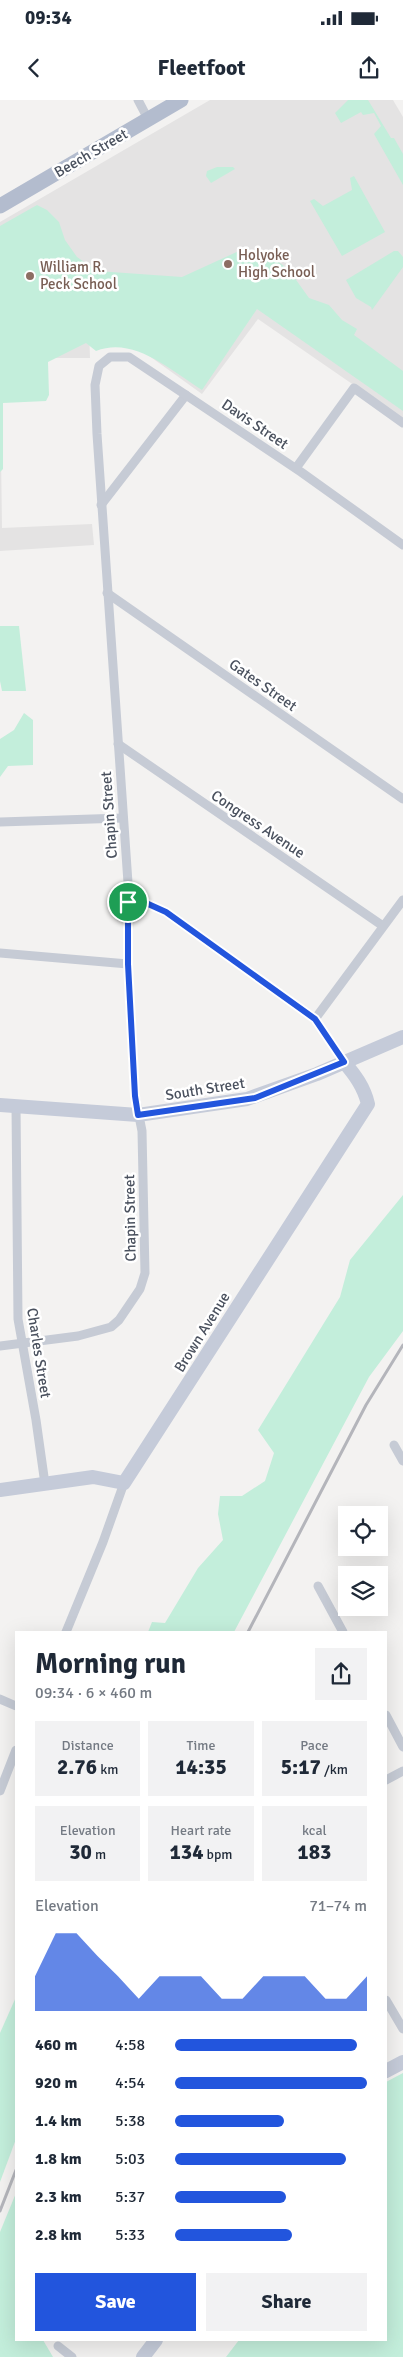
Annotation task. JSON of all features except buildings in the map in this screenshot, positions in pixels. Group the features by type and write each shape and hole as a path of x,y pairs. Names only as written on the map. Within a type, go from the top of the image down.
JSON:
{"main road":[{"name":"Beech Street","path":"0,206 181,100"}],"street":[{"path":"138,100 148,119"},
{"name":"Davis Street","path":"96,381 99,366 110,356 129,357 296,468 403,545"},
{"name":"Chapin Street","path":"22,1342 78,1336 111,1327 119,1320 140,1289 145,1272 142,1131 135,1096 128,964 128,902 101,504 96,381"},
{"path":"296,468 354,388 403,423"},
{"path":"101,504 186,395"},
{"name":"Gates Street","path":"107,594 403,799"},
{"name":"Congress Avenue","path":"118,744 383,926"},
{"path":"0,822 123,818"},
{"path":"315,1019 403,900"},
{"path":"128,902 146,903 166,912 315,1019 344,1062"},
{"path":"0,952 128,964"},
{"name":"South Street","path":"0,1105 138,1115 255,1098 403,1037"},
{"name":"Brown Avenue","path":"66,1631 100,1549 124,1483 368,1104 365,1092 355,1075 344,1062"},
{"name":"Charles Street","path":"16,1106 18,1319 45,1484"},
{"path":"0,1346 22,1342"},
{"path":"394,1445 403,1461"},
{"path":"0,1490 93,1477 124,1483"},
{"path":"318,1586 342,1631"},
{"path":"0,1699 15,1706"},
{"path":"387,1717 403,1747"},
{"path":"0,1791 15,1753"},
{"path":"387,1779 403,1771"},
{"path":"387,2002 403,2029"},
{"path":"387,2070 403,2062"},
{"path":"143,2357 155,2341"},
{"path":"58,2346 72,2357"}],"shaded area":[{"name":"Holyoke High School","path":"210,100 393,100 403,117 403,419 258,319 202,394 98,319 89,330 90,358 0,358 0,222"},
{"path":"0,382 2,528 92,524 94,545 0,551"}],"green space":[{"path":"348,100 368,100 391,138 394,138 403,154 403,185 374,134 381,126 374,113 363,115 361,112 341,123 335,113"},
{"path":"217,167 233,167 235,169 211,183 206,176 207,171"},
{"path":"354,176 385,232 342,256 310,201 314,199 323,206 352,190 350,178"},
{"path":"37,205 47,210 59,222 65,240 77,257 97,271 182,277 241,250 268,254 289,270 309,298 329,305 342,320 357,329 354,335 403,371 403,411 257,309 202,390 151,357 138,351 124,348 96,351 86,343 48,362 49,395 46,401 3,403 3,469 0,472 0,226"},
{"path":"394,251 398,251 403,257 403,267 372,310 371,307 356,298 346,280"},
{"path":"0,626 19,626 26,691 2,691 0,681"},
{"path":"24,713 33,720 33,765 8,766 0,777 0,739 14,730"},
{"path":"403,1195 403,1331 369,1377 235,1631 148,1631 152,1622 165,1623 198,1568 223,1540 218,1514 220,1496 242,1496 265,1481 274,1453 258,1430 340,1297 350,1260"},
{"path":"15,1999 15,2142 0,2182 0,2033"},
{"path":"403,2073 403,2357 226,2357 238,2341 387,2341 387,2081"},
{"path":"15,2195 15,2341 44,2341 53,2357 0,2357 0,2232"}],"railway":[{"path":"249,1631 366,1405 403,1345"},
{"path":"0,2211 15,2173"}],"place":[{"name":"Holyoke High School","path":"228,264"},
{"name":"William R. Peck School","path":"30,276"}],"route":[{"path":"128,902 146,903 166,912 315,1019 344,1062 255,1098 138,1115 135,1096 128,964 128,902"}]}
